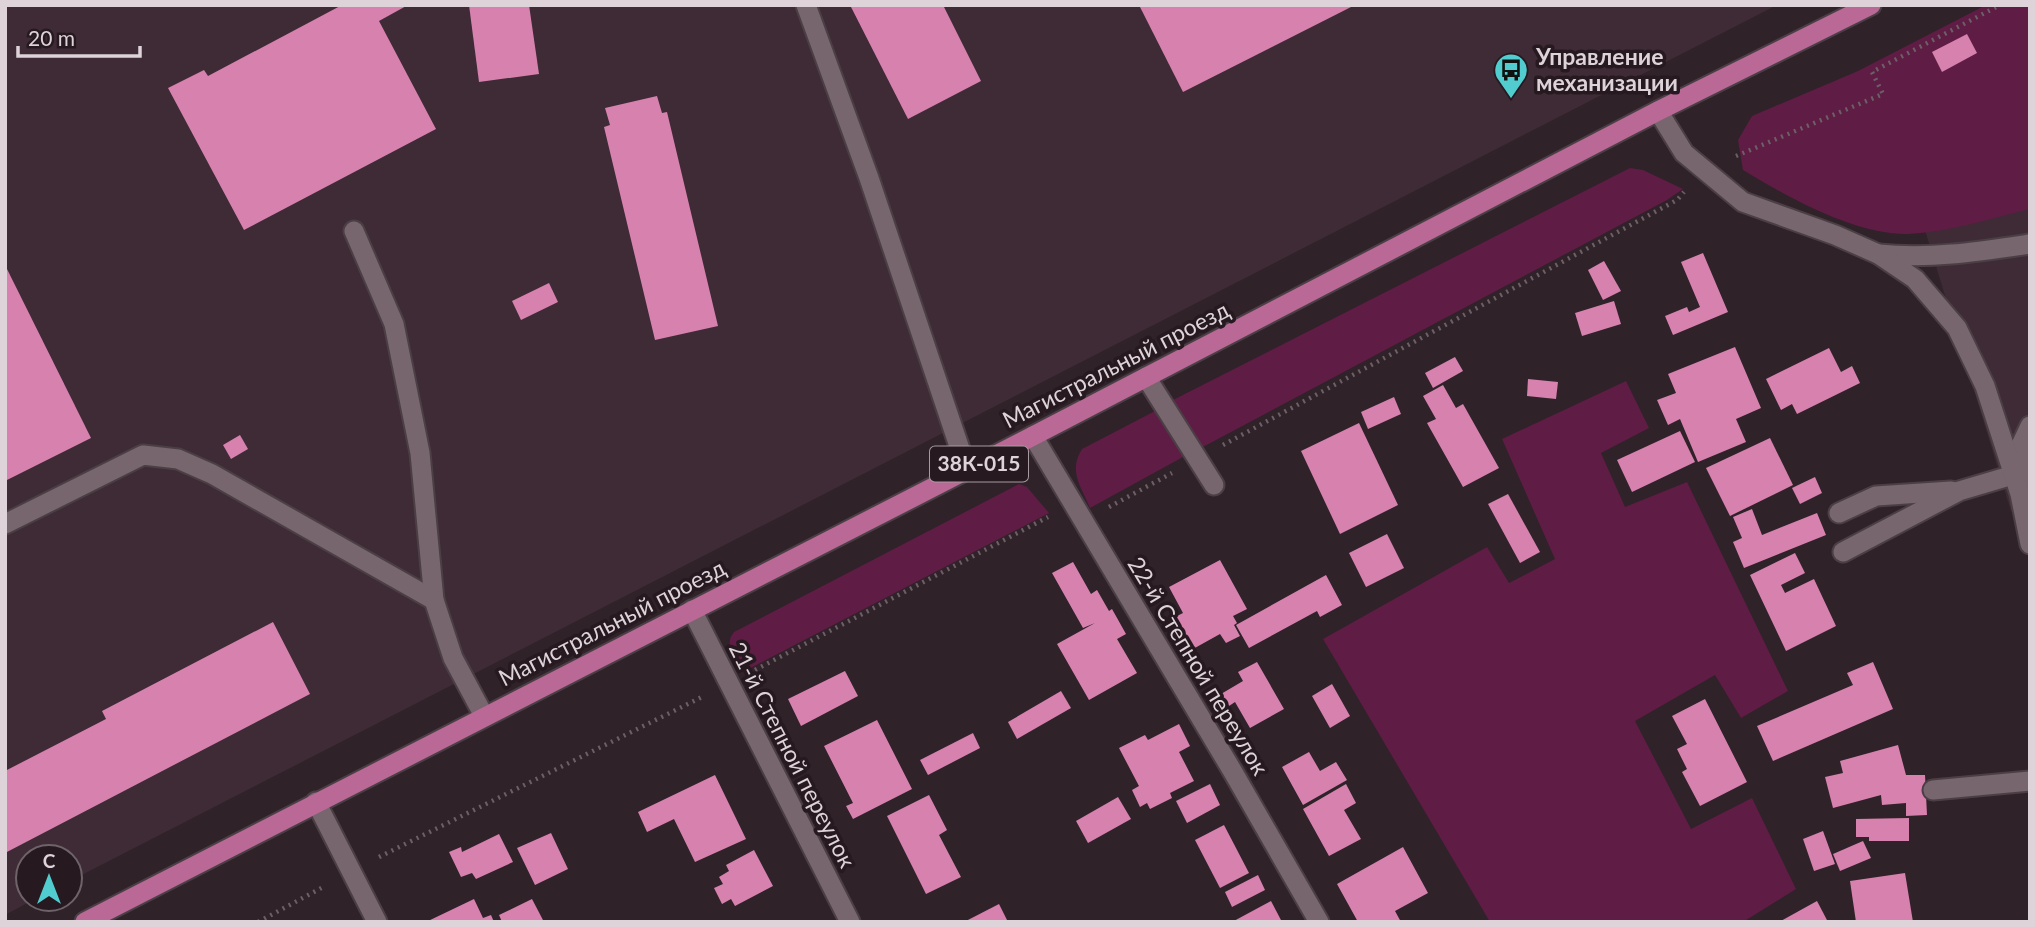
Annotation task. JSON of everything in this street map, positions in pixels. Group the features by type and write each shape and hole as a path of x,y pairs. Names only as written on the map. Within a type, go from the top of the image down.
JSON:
{"main road":[{"name":"Магистральный проезд","path":"85,922 1033,436 1658,111 1871,5"}],"street":[{"path":"806,5 869,178 967,470"},
{"path":"1658,111 1684,153 1743,202 1835,235 1878,254 1915,279 1957,328 1985,386 2020,494 2030,544"},
{"path":"354,231 394,324 420,453 434,600 453,658 484,716"},
{"path":"1878,254 1917,257 1966,254 2030,244"},
{"path":"1146,377 1214,485"},
{"path":"2020,494 2020,447 2030,426"},
{"name":"22-й Степной переулок","path":"1033,436 1319,922"},
{"path":"5,524 143,456 178,459 212,474 434,600"},
{"path":"1843,552 1959,491 2013,475"},
{"path":"1839,513 1876,496 1959,491"},
{"name":"21-й Степной переулок","path":"692,610 850,922"},
{"path":"1933,790 2030,781"},
{"path":"316,802 377,922"}],"path":[{"path":"1084,522 1677,200 1704,170 1883,94 1872,72 2000,5"},
{"path":"258,922 351,871 729,684 1074,504"}],"shaded area":[{"path":"5,5 1777,5 84,874 84,843 14,843 14,910 5,915"},
{"path":"1986,5 2030,5 2030,209 1939,231 1887,233 1822,212 1743,170 1738,140 1752,116 1858,71"},
{"path":"1630,168 1643,170 1683,189 1667,200 1201,448 1173,400"},
{"path":"2030,171 2030,503 2011,511 1917,204"},
{"path":"1626,381 1649,428 1601,453 1625,507 1687,482 1788,691 1741,718 1715,675 1635,721 1691,829 1752,798 1796,889 1743,922 1490,922 1323,639 1487,547 1509,583 1555,559 1502,439"},
{"path":"1155,411 1183,457 1090,508 1076,472 1082,449"},
{"path":"1019,484 1027,487 1049,513 741,673 730,647 734,632"}],"building":[{"path":"342,5 408,5 379,21 436,129 244,230 168,88 204,70 208,76"},
{"path":"469,5 529,5 539,74 479,82"},
{"path":"850,5 943,5 981,81 908,119"},
{"path":"1139,5 1355,5 1183,92"},
{"path":"1967,34 1977,53 1942,72 1932,52"},
{"path":"657,96 662,113 667,112 718,326 655,340 604,127 610,125 605,108"},
{"path":"1703,253 1728,312 1673,335 1665,316 1687,307 1689,312 1700,307 1681,262"},
{"path":"1604,261 1621,291 1603,300 1588,270"},
{"path":"5,265 91,438 5,481"},
{"path":"549,283 558,302 521,320 512,301"},
{"path":"1614,301 1621,324 1582,336 1575,313"},
{"path":"1735,347 1761,408 1736,419 1746,442 1698,462 1680,419 1668,425 1657,400 1676,393 1668,374"},
{"path":"1829,348 1841,372 1852,366 1860,383 1797,414 1792,404 1781,410 1766,379"},
{"path":"1455,357 1463,371 1433,388 1425,373"},
{"path":"1528,379 1558,382 1556,399 1527,396"},
{"path":"1443,385 1456,408 1463,404 1499,468 1463,487 1427,423 1436,419 1423,396"},
{"path":"1394,397 1401,414 1368,429 1361,412"},
{"path":"1359,423 1398,505 1340,534 1301,451"},
{"path":"1680,431 1695,462 1632,492 1617,460"},
{"path":"240,435 248,449 231,459 223,445"},
{"path":"1770,438 1793,485 1730,516 1706,468"},
{"path":"1815,477 1822,493 1800,504 1792,488"},
{"path":"1508,494 1540,552 1520,563 1488,504"},
{"path":"1752,509 1762,535 1817,513 1826,535 1744,568 1733,542 1742,538 1733,517"},
{"path":"1387,534 1404,568 1366,587 1349,553"},
{"path":"1795,553 1805,573 1781,585 1785,593 1814,579 1836,626 1786,651 1750,575"},
{"path":"1220,560 1247,609 1233,616 1240,636 1226,643 1220,634 1193,649 1175,617 1183,613 1169,587"},
{"path":"1073,562 1091,594 1097,590 1109,611 1112,609 1126,634 1117,639 1137,673 1089,700 1057,644 1095,623 1083,628 1052,573"},
{"path":"1326,575 1342,605 1320,617 1317,611 1249,648 1236,625"},
{"path":"273,622 310,694 24,843 14,843 14,848 5,853 5,771 106,719 102,711"},
{"path":"1257,662 1284,709 1250,728 1235,702 1229,706 1221,694 1243,681 1238,672"},
{"path":"1873,662 1893,709 1773,761 1757,726 1853,685 1847,673"},
{"path":"845,671 858,696 801,726 788,699"},
{"path":"1332,684 1350,716 1330,728 1312,696"},
{"path":"1061,691 1071,708 1017,739 1008,722"},
{"path":"1705,699 1747,782 1700,806 1682,772 1687,769 1677,749 1687,744 1672,716"},
{"path":"877,720 912,789 853,819 846,806 853,803 824,746"},
{"path":"1179,724 1190,746 1179,752 1194,781 1170,793 1172,798 1150,809 1147,803 1140,807 1132,790 1139,786 1119,748 1145,735 1148,740"},
{"path":"973,733 980,748 928,775 920,760"},
{"path":"1898,745 1906,775 1925,775 1927,815 1906,816 1906,803 1882,805 1881,795 1833,808 1825,777 1843,773 1840,761"},
{"path":"1309,752 1320,771 1336,762 1347,780 1303,805 1282,767"},
{"path":"715,775 746,839 695,862 674,819 647,832 638,812"},
{"path":"1210,784 1220,805 1187,823 1176,801"},
{"path":"1346,784 1356,803 1344,810 1361,839 1329,856 1303,809"},
{"path":"929,795 947,830 939,835 961,877 926,894 887,816"},
{"path":"1118,797 1131,819 1088,843 1076,821"},
{"path":"1909,818 1909,841 1869,841 1869,837 1856,837 1856,819"},
{"path":"1224,825 1249,873 1220,888 1195,840"},
{"path":"1823,831 1835,864 1814,871 1803,839"},
{"path":"551,833 568,869 535,885 517,848"},
{"path":"499,834 513,862 476,879 472,873 461,877 449,852 461,847 462,852"},
{"path":"1863,841 1871,858 1840,871 1833,854"},
{"path":"1403,847 1428,893 1395,911 1401,922 1358,922 1337,884"},
{"path":"754,850 773,886 735,906 731,899 722,904 714,888 723,884 719,877 729,871 726,865"},
{"path":"1905,873 1913,922 1856,922 1850,881"},
{"path":"1258,875 1265,890 1232,907 1225,892"},
{"path":"474,899 483,918 491,915 494,922 426,922"},
{"path":"532,899 544,922 502,922 499,915"},
{"path":"1271,901 1282,922 1232,922"},
{"path":"1817,901 1828,922 1779,922"},
{"path":"999,904 1008,922 964,922"}],"place":[{"name":"Управление механизации","path":"1511,100"}]}
